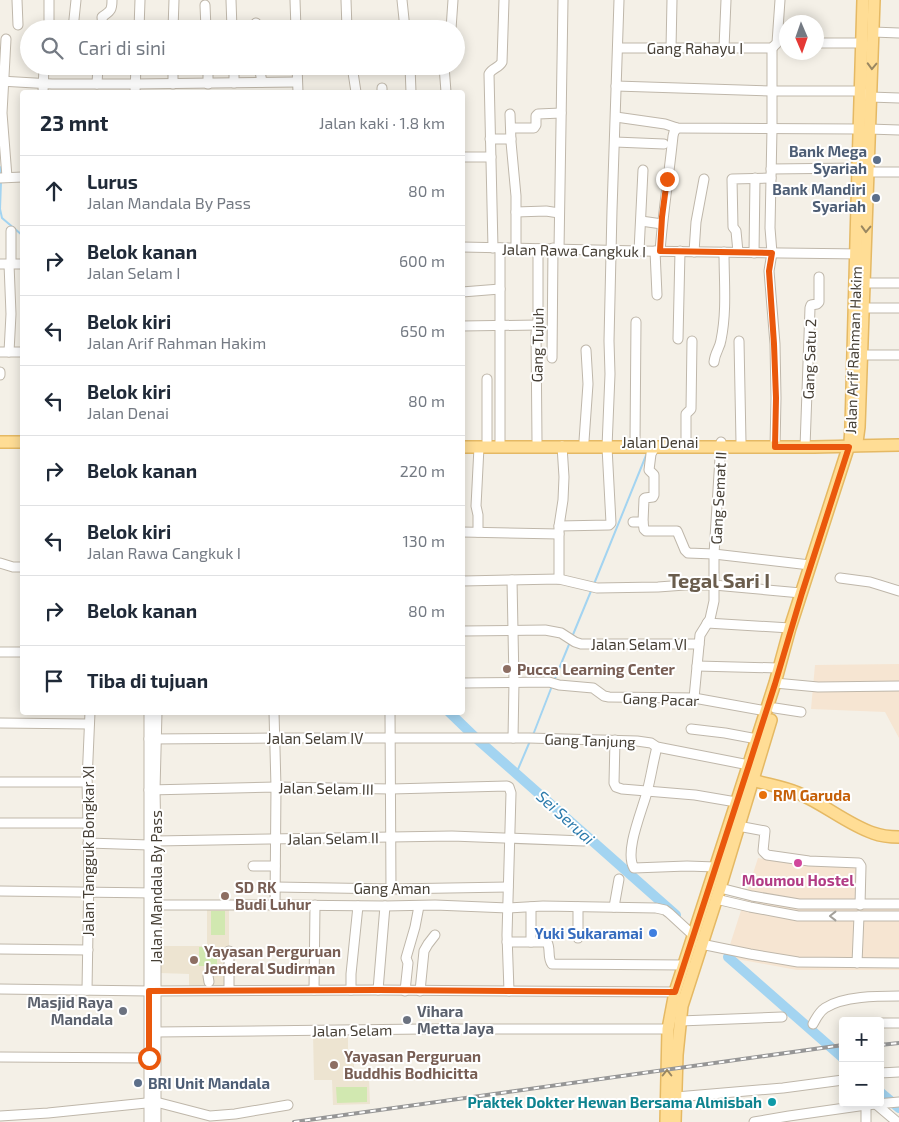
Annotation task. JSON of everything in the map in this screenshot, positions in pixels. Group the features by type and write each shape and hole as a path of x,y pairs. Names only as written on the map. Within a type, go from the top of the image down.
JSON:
{"main road":[{"name":"Jalan Arif Rahman Hakim","path":"778,684 779,668 810,565 855,444 851,427 861,254 864,129 860,91 864,0"},
{"name":"Jalan Arif Rahman Hakim","path":"864,129 870,97 874,0"},
{"name":"Jalan Arif Rahman Hakim","path":"666,1122 668,1029 675,992 684,965 698,940 718,893 738,826 749,779 835,509 859,427 864,283 861,254"},
{"name":"Jalan Denai","path":"465,441 483,444 562,446 636,442 655,444 686,442 720,444 741,442 775,444"},
{"name":"Jalan Denai","path":"500,444 537,441 608,444 899,445"},
{"path":"0,442 20,442"},
{"name":"Jalan Denai","path":"465,447 483,444"},
{"name":"Jalan Arif Rahman Hakim","path":"753,766 757,739 770,710"},
{"name":"Jalan Arif Rahman Hakim","path":"675,1122 677,1055 682,1006 716,868 736,802 749,779"},
{"path":"749,779 797,792 854,825 870,832 899,837"}],"street":[{"path":"17,0 18,25"},
{"path":"48,20 49,0"},
{"path":"74,20 76,0"},
{"path":"102,20 102,17 110,11 112,0"},
{"path":"139,20 140,0"},
{"path":"173,20 174,0"},
{"path":"231,0 232,20"},
{"path":"294,0 295,20"},
{"path":"346,0 347,20"},
{"path":"402,0 404,20"},
{"path":"452,20 453,0"},
{"path":"500,444 500,289 490,139 489,74 502,62 504,0"},
{"path":"552,358 559,213 563,0"},
{"path":"465,532 559,530 610,525 608,444 610,374 608,341 619,0"},
{"path":"671,48 672,0"},
{"path":"724,48 726,0"},
{"path":"775,444 776,389 769,271 772,253 770,228 772,91 774,46 780,0"},
{"path":"204,5 205,20"},
{"path":"873,32 899,32"},
{"path":"6,39 2,81 4,177 20,178"},
{"path":"824,43 862,44"},
{"name":"Gang Rahayu I","path":"618,48 724,48 779,45"},
{"path":"43,88 44,75"},
{"path":"135,88 136,75"},
{"path":"173,75 173,84"},
{"path":"208,75 208,84"},
{"path":"237,75 242,90"},
{"path":"261,75 262,82"},
{"path":"297,75 298,90"},
{"path":"353,75 356,90"},
{"path":"410,75 411,90"},
{"path":"445,75 446,90"},
{"path":"2,81 43,88 152,88 173,84 187,88 208,84 297,82"},
{"path":"616,86 772,91 860,91 870,97 899,98"},
{"path":"511,128 534,128 538,114 561,113"},
{"path":"510,114 516,212 516,248"},
{"path":"616,117 665,124 677,128 899,130"},
{"path":"657,295 658,251 673,136 677,128"},
{"path":"490,139 511,138"},
{"path":"614,142 664,144"},
{"path":"465,157 491,157"},
{"path":"639,251 643,170"},
{"path":"738,252 736,231 733,227 732,179 755,178 771,173 863,170 899,172"},
{"path":"754,253 755,178"},
{"path":"694,252 696,222 704,179"},
{"path":"516,212 546,211 559,213"},
{"path":"641,221 662,224"},
{"path":"11,231 7,264 11,314 4,352 20,352"},
{"name":"Jalan Rawa Cangkuk I","path":"465,247 861,254"},
{"name":"Gang Tujuh","path":"537,441 536,333 538,325 538,249"},
{"path":"678,339 680,252"},
{"path":"714,362 722,340 724,252"},
{"path":"7,264 20,264"},
{"name":"Gang Satu 2","path":"805,444 810,308 811,305 818,303 819,277"},
{"path":"864,283 899,283"},
{"path":"465,292 500,289"},
{"path":"863,308 899,308"},
{"path":"636,322 636,442"},
{"path":"465,326 538,325"},
{"path":"686,442 686,414 691,409 692,341"},
{"path":"739,341 741,442"},
{"path":"584,442 588,384 586,350"},
{"path":"862,355 899,355"},
{"path":"478,532 476,506 483,444 487,379"},
{"path":"655,444 650,454 649,470 654,475 654,495 644,499 643,522 646,531 677,531 688,553 714,554 810,565"},
{"name":"Gang Semat II","path":"694,698 700,635 712,614 713,607 720,444"},
{"path":"560,579 559,530 564,500 562,446"},
{"path":"633,522 643,522"},
{"path":"0,563 20,567"},
{"path":"840,578 870,582 899,591"},
{"path":"465,580 560,579 593,587 714,585 802,593"},
{"path":"512,580 513,738"},
{"path":"707,623 790,628"},
{"name":"Jalan Selam VI","path":"465,630 545,630 561,633 581,644 699,644"},
{"path":"0,652 20,652"},
{"path":"697,666 779,668"},
{"name":"Gang Pacar","path":"465,684 514,682 555,684 593,688 604,696 609,697 694,698 770,710 800,712"},
{"path":"778,684 818,687 899,686"},
{"name":"Jalan Tangguk Bongkar XI","path":"87,990 89,892 87,782 90,715"},
{"name":"Jalan Mandala By Pass","path":"150,715 153,739"},
{"name":"Jalan Mandala By Pass","path":"149,1122 156,1032 152,991 152,790 153,739 157,715"},
{"path":"274,715 276,787 275,904"},
{"path":"390,715 391,889"},
{"path":"0,723 89,724"},
{"path":"691,729 757,739"},
{"name":"Gang Tanjung","path":"476,739 532,738 651,743 656,746 753,766"},
{"name":"Jalan Selam IV","path":"153,739 476,739"},
{"path":"615,740 614,783 616,788 695,795 736,802"},
{"path":"656,746 647,791 632,841 631,862 633,867 687,866 716,868"},
{"path":"0,782 87,782"},
{"name":"Jalan Selam III","path":"152,790 276,787 391,789 503,785 509,788 511,793 510,838"},
{"path":"0,823 88,823"},
{"path":"738,826 765,832 764,851 767,855 809,861 859,863 861,866 860,905"},
{"name":"Jalan Selam II","path":"88,843 391,836 452,836 584,841"},
{"path":"509,991 507,942 510,838"},
{"path":"253,866 275,866"},
{"path":"614,907 619,879"},
{"name":"Gang Aman","path":"276,887 391,889 508,887"},
{"path":"0,891 153,892"},
{"name":"Jalan Mandala By Pass","path":"153,892 156,905 149,1058 152,1102 156,1122"},
{"path":"718,893 752,896 800,904 899,904"},
{"path":"718,893 750,908 798,916 899,916"},
{"path":"750,908 752,896"},
{"path":"156,905 275,904 508,908 656,908 669,913 698,940 750,954 798,962 899,963"},
{"path":"798,916 800,904"},
{"path":"314,990 316,905"},
{"path":"351,990 358,906"},
{"path":"378,990 385,906"},
{"path":"405,991 408,964 406,958 419,906"},
{"path":"531,907 531,942"},
{"path":"578,907 578,938"},
{"path":"857,963 859,916"},
{"path":"420,991 424,951 435,935"},
{"path":"507,942 548,943 549,960 552,964 684,965"},
{"path":"0,949 88,950"},
{"path":"229,951 229,990"},
{"path":"0,989 675,992"},
{"path":"813,1024 825,1008 839,1002 899,996"},
{"path":"680,1021 782,1016"},
{"path":"884,1023 899,1023"},
{"name":"Jalan Selam","path":"156,1032 424,1028 668,1029"},
{"path":"0,1058 149,1058"},
{"path":"884,1073 899,1072"},
{"path":"676,1097 788,1088 839,1081"},
{"path":"0,1116 37,1118 152,1102 210,1116 235,1114 288,1105"},
{"path":"884,1104 899,1102"},
{"path":"754,1122 789,1119 855,1107"},
{"path":"866,1107 866,1122"},
{"path":"880,1107 897,1122"}],"shaded area":[{"path":"899,664 899,738 885,712 811,709 815,665"},
{"path":"758,858 805,865 856,868 857,901 899,901 899,970 797,970 726,957"},
{"name":"Yayasan Perguruan Jenderal Sudirman","path":"207,906 229,907 229,987 189,987 189,974 160,973 160,946 207,946"},
{"name":"Yayasan Perguruan Buddhis Bodhicitta","path":"313,1033 348,1033 348,1052 354,1052 354,1079 369,1079 370,1104 333,1105 332,1080 314,1080"}],"green space":[{"path":"211,911 225,911 225,935 211,935"},
{"path":"199,947 217,947 217,966 199,966"},
{"path":"336,1087 367,1087 367,1102 337,1103"}],"waterway":[{"name":"Sei Seruai","path":"0,167 1,175"},
{"name":"Sei Seruai","path":"1,182 0,209 2,218 20,233"},
{"path":"594,584 647,453"},
{"path":"572,637 591,591"},
{"path":"554,681 570,642"},
{"path":"533,735 552,686"},
{"name":"Sei Seruai","path":"452,715 676,915"},
{"path":"516,774 530,741"},
{"name":"Sei Seruai","path":"728,957 839,1054"},
{"name":"Sei Seruai","path":"884,1095 899,1108"}],"railway":[{"path":"884,1045 899,1043"},
{"path":"294,1122 839,1046"}],"place":[{"name":"Bank Mega Syariah","path":"877,160"},
{"name":"Bank Mandiri Syariah","path":"876,198"},
{"name":"Pucca Learning Center","path":"507,669"},
{"name":"RM Garuda","path":"763,795"},
{"name":"Moumou Hostel","path":"798,863"},
{"name":"SD RK Budi Luhur","path":"225,896"},
{"name":"Yuki Sukaramai","path":"653,933"},
{"name":"Yayasan Perguruan Jenderal Sudirman","path":"194,960"},
{"name":"Masjid Raya Mandala","path":"123,1011"},
{"name":"Vihara Metta Jaya","path":"407,1020"},
{"name":"Yayasan Perguruan Buddhis Bodhicitta","path":"334,1065"},
{"name":"BRI Unit Mandala","path":"138,1083"},
{"name":"Praktek Dokter Hewan Bersama Almisbah","path":"772,1102"}],"district":[{"name":"Tegal Sari I","path":"719,580"}],"route":[{"path":"149,1058 149,991 675,992 775,684 790,628 849,447 775,447 776,398 769,271 772,253 660,251 667,179"}]}
